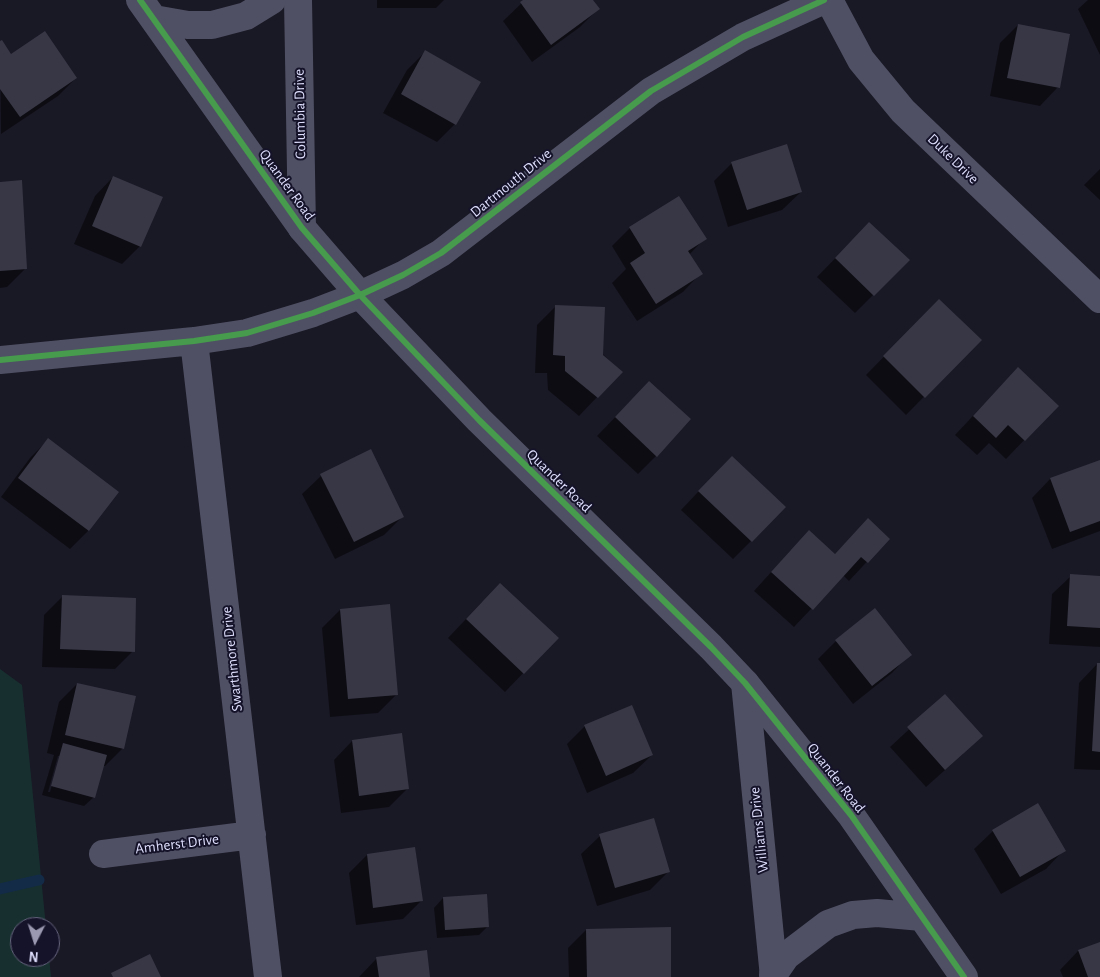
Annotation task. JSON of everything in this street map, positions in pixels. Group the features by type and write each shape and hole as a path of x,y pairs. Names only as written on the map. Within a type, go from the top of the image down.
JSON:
{"street":[{"path":"147,10 188,25 212,24 246,16 272,0"},
{"name":"Columbia Drive","path":"298,0 302,228"},
{"name":"Dartmouth Drive","path":"0,360 194,342 247,333 313,313 360,295 403,275 441,253 651,91 742,37 824,0"},
{"name":"Duke Drive","path":"828,0 861,60 903,111 1100,299"},
{"name":"Quander Road","path":"147,10 302,228 360,295 479,420 711,647 745,683 851,816 964,977"},
{"name":"Swarthmore Drive","path":"194,342 268,977"},
{"name":"Williams Drive","path":"745,683 773,976"},
{"name":"Amherst Drive","path":"103,854 252,835"},
{"path":"773,976 786,956 828,924 853,916 877,912 922,917"}],"green space":[{"path":"0,669 22,685 45,917 10,917 10,967 50,967 51,977 0,977"}],"building":[{"path":"523,0 593,0 600,9 551,45 520,2"},
{"path":"1018,24 1070,34 1060,88 1007,78"},
{"path":"45,31 77,78 20,117 0,89 0,41 2,40 11,54"},
{"path":"425,50 481,82 456,125 401,94"},
{"path":"787,144 802,192 747,210 731,162"},
{"path":"113,176 163,197 141,247 92,226"},
{"path":"22,180 27,269 0,271 0,182"},
{"path":"679,196 707,239 688,251 703,274 656,304 630,263 645,253 629,227"},
{"path":"869,222 910,260 874,296 835,258"},
{"path":"939,299 982,340 925,398 883,356"},
{"path":"555,305 605,307 603,355 623,372 598,398 565,371 565,356 553,355"},
{"path":"1018,367 1059,406 1025,441 1008,425 996,438 973,416"},
{"path":"649,381 691,419 657,457 615,417"},
{"path":"48,438 119,492 89,531 18,478"},
{"path":"371,449 404,517 354,542 320,474"},
{"path":"732,456 786,507 752,542 698,491"},
{"path":"1100,460 1100,521 1070,532 1050,478"},
{"path":"868,518 890,539 868,563 861,557 813,610 771,572 809,530 835,554"},
{"path":"1070,574 1100,576 1100,628 1067,626"},
{"path":"500,583 559,638 524,674 466,619"},
{"path":"62,595 136,598 135,652 60,649"},
{"path":"390,604 398,695 348,699 340,609"},
{"path":"875,608 912,655 872,686 835,640"},
{"path":"1097,663 1100,663 1100,752 1092,751"},
{"path":"77,683 136,696 124,749 65,735"},
{"path":"945,694 983,736 945,770 907,727"},
{"path":"632,705 653,755 606,776 584,725"},
{"path":"402,733 409,789 359,796 352,740"},
{"path":"63,743 107,755 95,798 51,786"},
{"path":"1038,803 1066,851 1020,877 992,830"},
{"path":"654,818 670,872 615,888 599,834"},
{"path":"415,847 423,901 373,908 367,854"},
{"path":"487,894 489,927 445,930 443,897"},
{"path":"671,927 671,977 587,977 586,929"},
{"path":"1100,942 1100,977 1088,977 1078,950"},
{"path":"427,950 430,977 379,977 376,957"},
{"path":"150,954 161,977 113,977 111,973"}],"waterway":[{"path":"0,889 39,880"}],"cycle path":[{"path":"140,0 302,228 360,295 479,420 711,647 745,683 851,815 964,977"},
{"path":"0,360 194,341 247,333 313,313 360,295 403,275 441,253 651,91 743,37 824,0"}]}
